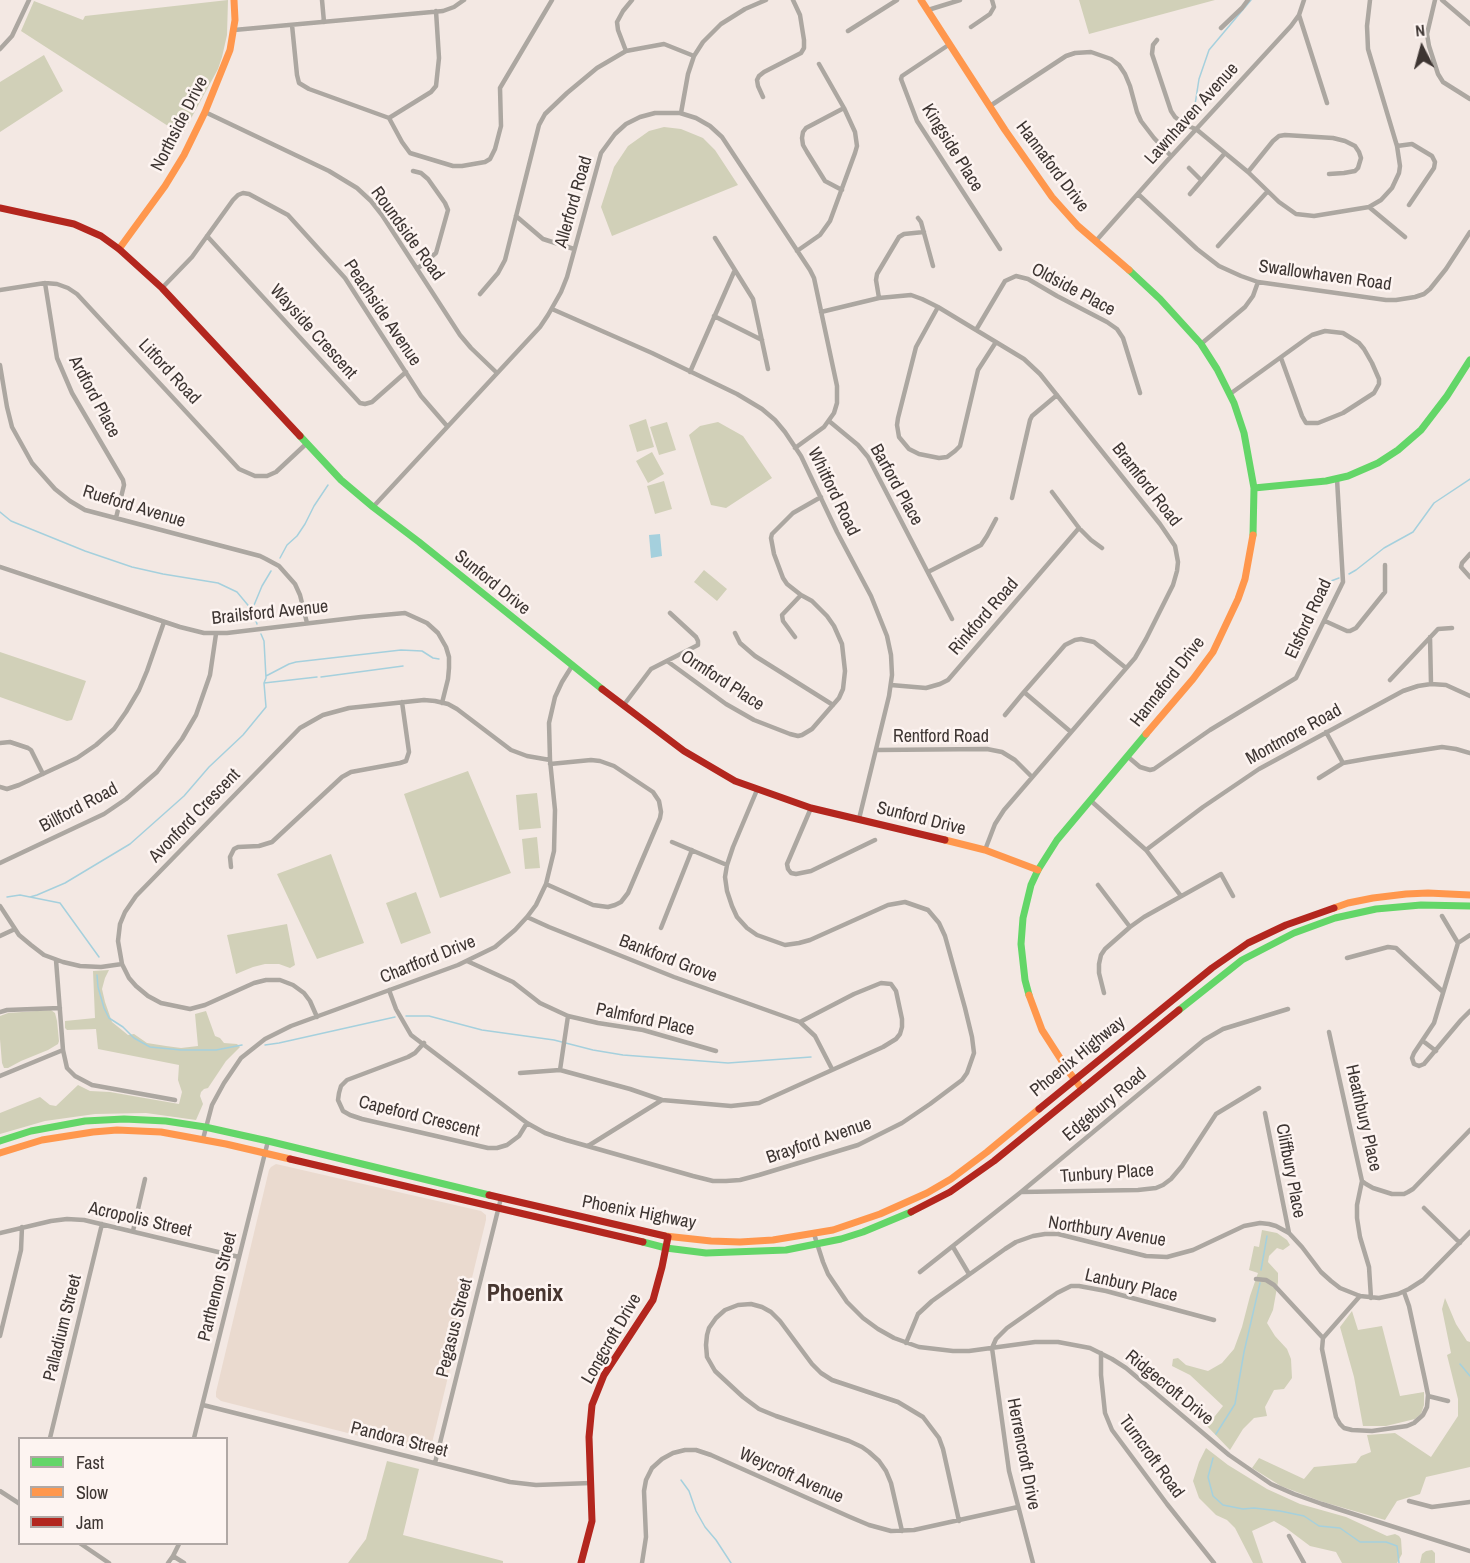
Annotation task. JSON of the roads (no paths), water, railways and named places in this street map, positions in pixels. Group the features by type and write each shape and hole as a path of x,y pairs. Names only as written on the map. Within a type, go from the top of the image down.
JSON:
{"street":[{"path":"0,49 12,36 29,0"},
{"name":"Northside Drive","path":"119,249 165,186 184,155 205,112 230,50 234,30 234,0"},
{"path":"322,0 324,22"},
{"path":"234,30 443,11 464,0"},
{"path":"292,25 299,83 389,118 410,153 453,166 462,166 490,159 501,126 500,88 552,0"},
{"path":"626,51 618,30 618,22 632,0"},
{"path":"681,113 688,74 694,56 709,35 721,24 745,9 766,0"},
{"path":"763,97 758,86 759,76 801,53 804,48 800,15 793,0"},
{"path":"848,31 897,0"},
{"name":"Hannaford Drive","path":"921,0 1052,197 1095,243 1160,299 1201,344 1230,394 1244,433 1254,488 1252,535 1245,579 1224,633 1193,679 1066,828 1038,870 1031,885 1023,918 1021,944 1025,980 1042,1029 1082,1089"},
{"path":"928,10 960,0"},
{"path":"971,27 990,15 994,7 992,0"},
{"path":"1221,28 1248,0"},
{"name":"Lawnhaven Avenue","path":"1095,243 1299,15 1304,0"},
{"path":"1157,40 1153,45 1152,54 1171,111 1179,121 1196,129 1248,172 1267,192 1296,214 1314,216 1369,207 1387,195 1396,182 1400,166 1397,146 1368,49 1367,26 1371,0"},
{"path":"1435,0 1427,34 1438,74 1443,82 1470,99"},
{"path":"1442,0 1470,24"},
{"path":"389,118 431,92 436,86 439,58 436,11"},
{"path":"1299,15 1327,103"},
{"path":"480,294 503,266 541,120 567,93 597,68 626,51 664,44 694,56"},
{"name":"Kingside Place","path":"950,44 902,76 901,79 917,120 1000,249"},
{"path":"990,106 1066,56 1091,52 1111,59 1119,65 1131,86 1141,121 1171,156"},
{"path":"797,251 820,235 834,213 857,146 855,132 844,108 819,64"},
{"path":"842,190 825,181 803,145 802,138 806,128 844,108"},
{"name":"Roundside Road","path":"205,112 329,171 357,188 382,215 460,335 497,373"},
{"name":"Allerford Road","path":"373,507 540,327 552,309 567,277 598,160 609,140 626,124 640,117 663,112 681,113 703,122 722,137 814,278 838,393 837,403 829,421"},
{"path":"1248,172 1279,136 1333,138 1355,146 1361,158 1358,168 1354,171 1329,174"},
{"path":"1397,146 1413,144 1432,156 1435,162 1434,168 1409,206"},
{"path":"1190,194 1225,153"},
{"path":"1189,168 1201,180"},
{"path":"412,171 428,179 448,210 439,248 417,269"},
{"path":"1218,246 1267,192"},
{"name":"Peachside Avenue","path":"162,288 192,257 233,200 243,193 249,194 281,210 295,222 345,278 421,396 447,426"},
{"name":"Swallowhaven Road","path":"1138,194 1219,266 1241,276 1258,282 1386,300 1405,300 1424,294 1446,269 1470,232"},
{"path":"1369,207 1405,237"},
{"name":"Sunford Drive","path":"0,208 74,224 101,236 119,249 162,288 341,480 572,666 684,751 735,781 757,790 811,808 985,850 1038,870"},
{"path":"516,216 543,240 574,249"},
{"path":"920,220 932,263"},
{"path":"879,298 877,274 899,237 908,233 924,232"},
{"name":"Wayside Crescent","path":"207,236 360,403 372,402 406,372"},
{"path":"715,238 734,272 753,299 768,369"},
{"path":"690,372 734,272"},
{"name":"Oldside Place","path":"976,330 1005,281 1016,276 1028,279 1117,329 1123,338 1140,393"},
{"path":"1201,344 1245,307 1253,296 1258,282"},
{"name":"Litford Road","path":"0,290 45,283 57,284 77,294 239,469 255,476 267,476 276,472 306,444"},
{"name":"Ardford Place","path":"45,283 60,366 72,393 123,480 124,485 116,518"},
{"name":"Bramford Road","path":"821,312 879,298 911,295 938,307 1024,359 1056,395 1160,524 1175,546 1178,562 1173,585 1146,639 1126,668 999,818 985,850"},
{"path":"938,307 916,347 898,418 899,437 909,449 919,454 939,458 947,457 956,451 960,446 978,370 996,342"},
{"name":"Whitford Road","path":"552,309 737,394 775,420 795,448 880,618 891,655 889,696 859,819"},
{"path":"714,316 762,340"},
{"path":"1230,394 1312,335 1325,331 1343,333 1359,343 1377,374 1379,384 1374,393 1343,414 1318,423 1306,423 1281,358"},
{"path":"1254,488 1337,479 1378,463 1410,440 1437,410 1469,363"},
{"name":"Rueford Avenue","path":"0,365 12,427 32,464 70,501 85,510 266,559 279,566 295,584 308,623"},
{"path":"1012,498 1030,420 1056,395"},
{"path":"795,448 816,434 829,421"},
{"name":"Barford Place","path":"829,421 858,445 868,457 952,619"},
{"name":"Elsford Road","path":"1127,756 1140,767 1154,769 1210,730 1296,678 1344,579 1337,479"},
{"path":"1052,492 1079,528 1102,548"},
{"name":"Ormford Place","path":"667,661 726,704 754,720 790,734 807,733 839,698 844,683 842,644 827,616 812,601 787,584 774,554 771,538 772,534 793,513 821,497"},
{"path":"928,572 981,545 996,519"},
{"name":"Rinkford Road","path":"891,685 926,688 948,680 1079,528"},
{"path":"1470,554 1461,567 1470,577"},
{"path":"1325,621 1347,631 1356,628 1385,591 1385,565"},
{"name":"Brailsford Avenue","path":"0,567 164,622 216,634 405,614 416,617 438,633 446,647 449,657 448,680 442,702"},
{"path":"795,637 783,621 782,615 801,595"},
{"name":"Ormford Place","path":"623,706 648,671 696,647 699,643 696,636 670,613"},
{"path":"0,787 12,788 77,758 114,729 139,690 164,622"},
{"path":"1390,680 1438,629 1452,628"},
{"path":"735,633 740,644 755,656 833,705"},
{"name":"Billford Road","path":"0,863 104,814 132,795 157,772 182,740 198,708 210,675 216,634"},
{"path":"1430,638 1431,684 1446,685 1470,696"},
{"path":"1005,715 1065,645 1075,640 1094,642 1126,668"},
{"name":"Chartford Drive","path":"202,1139 212,1105 224,1083 241,1059 265,1040 291,1026 467,961 495,947 527,917 536,905 546,884 554,851 555,832 549,733 553,705 562,682 572,666"},
{"name":"Montmore Road","path":"1146,850 1274,759 1411,688 1431,684"},
{"path":"1024,692 1071,732"},
{"name":"Avonford Crescent","path":"317,1017 304,993 280,980 254,983 205,1005 190,1009 161,1003 147,996 129,978 122,964 118,941 120,924 136,896 300,728 323,715 338,710 424,700 442,702 457,709 511,750 550,762 600,761 614,766 653,792 659,801 660,812 655,830 628,893 621,902 608,907 593,905 546,884"},
{"path":"231,867 230,857 234,849 265,845 275,839 342,777 351,772 400,764 405,761 409,752 402,702"},
{"path":"1326,732 1343,763"},
{"path":"0,743 10,742 31,750 44,774"},
{"path":"1319,778 1343,763 1442,747 1456,748 1470,753"},
{"name":"Rentford Road","path":"876,750 987,749 1002,752 1015,760 1032,777"},
{"name":"Brayford Avenue","path":"388,990 411,1035 527,1123 556,1137 713,1181 740,1180 819,1158 858,1144 902,1123 951,1089 967,1073 974,1053 972,1037 945,936 939,923 928,910 905,902 888,905 799,944 785,945 757,935 747,928 737,917 726,891 725,877 727,865 757,790"},
{"path":"1090,800 1146,850 1181,896"},
{"path":"811,808 787,864 791,873 811,871 875,840"},
{"path":"672,842 727,865"},
{"path":"661,928 692,850"},
{"path":"1104,993 1099,973 1101,955 1130,927 1221,874 1233,896"},
{"path":"1098,885 1130,927"},
{"name":"Phoenix Highway","path":"0,1141 54,1126 103,1119 147,1119 205,1127 267,1141 668,1237 711,1242 740,1242 814,1234 880,1214 927,1193 971,1165 1212,968 1248,943 1269,932 1348,903 1373,898 1428,893 1470,895"},
{"name":"Phoenix Highway","path":"0,1153 42,1140 93,1132 117,1130 161,1132 265,1153 666,1248 706,1253 786,1250 841,1239 890,1222 950,1192 981,1171 1226,972 1257,951 1294,933 1335,918 1376,909 1421,904 1470,906"},
{"path":"0,906 19,935 44,955 80,966 101,968 122,964"},
{"path":"1442,916 1458,943"},
{"name":"Bankford Grove","path":"527,917 674,977 800,1023 815,1036 832,1069"},
{"path":"0,936 15,929"},
{"path":"1470,935 1458,943 1434,1023 1412,1058 1414,1064 1419,1066 1424,1064 1470,1011"},
{"path":"1347,957 1388,947 1396,948 1442,991"},
{"path":"56,960 63,1050 67,1068 75,1076 92,1085 175,1100"},
{"name":"Palmford Place","path":"467,961 513,982 540,1003 568,1016 643,1030 716,1051"},
{"path":"520,1073 560,1070 662,1100 731,1106 753,1104 807,1082 896,1040 902,1027 902,1019 896,990 891,984 881,982 800,1023"},
{"path":"0,1012 60,1008"},
{"name":"Edgebury Road","path":"921,1272 1204,1041 1223,1029 1288,1009"},
{"name":"Palmford Place","path":"560,1070 568,1016"},
{"name":"Heathbury Place","path":"1329,1032 1362,1181 1385,1193 1404,1194 1413,1189 1470,1130"},
{"path":"1423,1041 1436,1051"},
{"name":"Capeford Crescent","path":"424,1043 408,1057 347,1080 342,1086 338,1100 343,1111 362,1119 488,1148 507,1145 519,1136 527,1123"},
{"path":"0,1076 63,1050"},
{"name":"Tunbury Place","path":"1021,1192 1138,1190 1163,1185 1182,1166 1216,1114 1259,1088"},
{"path":"588,1146 662,1100"},
{"name":"Cliffbury Place","path":"1265,1113 1289,1233"},
{"name":"Parthenon Street","path":"194,1437 267,1141"},
{"path":"134,1231 145,1179"},
{"path":"1362,1181 1357,1204 1357,1218 1369,1266 1371,1298"},
{"name":"Pegasus Street","path":"435,1463 501,1198"},
{"path":"1424,1208 1460,1243"},
{"name":"Acropolis Street","path":"0,1233 67,1219 84,1220 239,1257"},
{"name":"Northbury Avenue","path":"906,1343 924,1308 1016,1242 1033,1236 1058,1234 1146,1256 1167,1257 1193,1250 1244,1226 1260,1223 1276,1226 1289,1233"},
{"name":"Palladium Street","path":"50,1437 102,1224"},
{"path":"0,1335 21,1251 22,1227"},
{"path":"1289,1233 1330,1281 1350,1293 1371,1298 1388,1297 1404,1292 1423,1280 1470,1232"},
{"name":"Ridgecroft Drive","path":"814,1234 828,1274 847,1302 878,1329 906,1343 935,1350 953,1351 1035,1342 1058,1342 1101,1353 1145,1382 1229,1455 1271,1484 1322,1504 1470,1551"},
{"name":"Longcroft Drive","path":"581,1563 592,1521 589,1437 592,1405 604,1375 653,1300 668,1237"},
{"path":"953,1247 969,1274"},
{"path":"1256,1279 1266,1280 1274,1285 1323,1338"},
{"name":"Lanbury Place","path":"992,1348 996,1339 1007,1328 1057,1293 1071,1286 1106,1291 1214,1320"},
{"path":"1360,1296 1323,1338 1322,1349 1336,1418 1344,1428 1372,1431 1414,1423 1423,1415 1426,1407 1428,1396 1404,1292"},
{"path":"902,1531 886,1471 869,1452 849,1441 759,1409 715,1371 707,1357 707,1335 716,1318 725,1310 738,1305 751,1304 762,1307 780,1321 821,1373 832,1380 898,1402 924,1417 939,1438 943,1449 959,1521"},
{"name":"Herrencroft Drive","path":"992,1348 1009,1471 1033,1563"},
{"name":"Turncroft Road","path":"1101,1353 1105,1413 1112,1430 1214,1563"},
{"path":"1428,1396 1448,1401"},
{"name":"Pandora Street","path":"202,1405 519,1483 536,1485 591,1483"},
{"name":"Weycroft Avenue","path":"642,1563 646,1537 644,1491 646,1480 652,1468 662,1459 685,1450 696,1450 711,1455 869,1525 891,1531 914,1530 1018,1508"},
{"path":"0,1491 18,1503"},
{"path":"1409,1501 1432,1507 1470,1502"},
{"path":"1289,1536 1304,1563"},
{"path":"82,1545 109,1563"},
{"path":"168,1563 178,1545"},
{"path":"173,1556 184,1563"}],"water":[{"path":"660,534 662,556 651,558 649,535"}],"waterway":[{"path":"1194,111 1199,79 1209,50 1251,0"},
{"path":"1349,574 1384,548 1413,532 1434,503 1470,479"},
{"path":"280,558 287,545 305,524 328,485"},
{"path":"0,512 11,521 132,567 218,583 237,592 252,610"},
{"path":"257,624 252,610 271,571"},
{"path":"1331,581 1339,578"},
{"path":"30,897 65,883 130,844 184,796 209,767 243,735 266,707 264,641 261,634"},
{"path":"266,676 296,662 401,650 422,651 439,659"},
{"path":"321,677 403,666"},
{"path":"264,683 317,677"},
{"path":"7,897 20,895 60,903 99,957"},
{"path":"97,975 98,987 109,1018 134,1038 150,1047 216,1050 242,1045"},
{"path":"406,1016 429,1016 482,1030 554,1040 623,1055 728,1063 811,1057"},
{"path":"265,1045 395,1017"},
{"path":"1261,1270 1267,1236"},
{"path":"1216,1434 1235,1404 1260,1283"},
{"path":"1460,1364 1470,1376"},
{"path":"1213,1458 1208,1477 1213,1496 1223,1505 1304,1516 1319,1526 1340,1528 1360,1542 1386,1542 1397,1546 1399,1563"},
{"path":"681,1480 689,1491 705,1527 731,1563"}],"district":[{"name":"Phoenix","path":"525,1295"}]}
